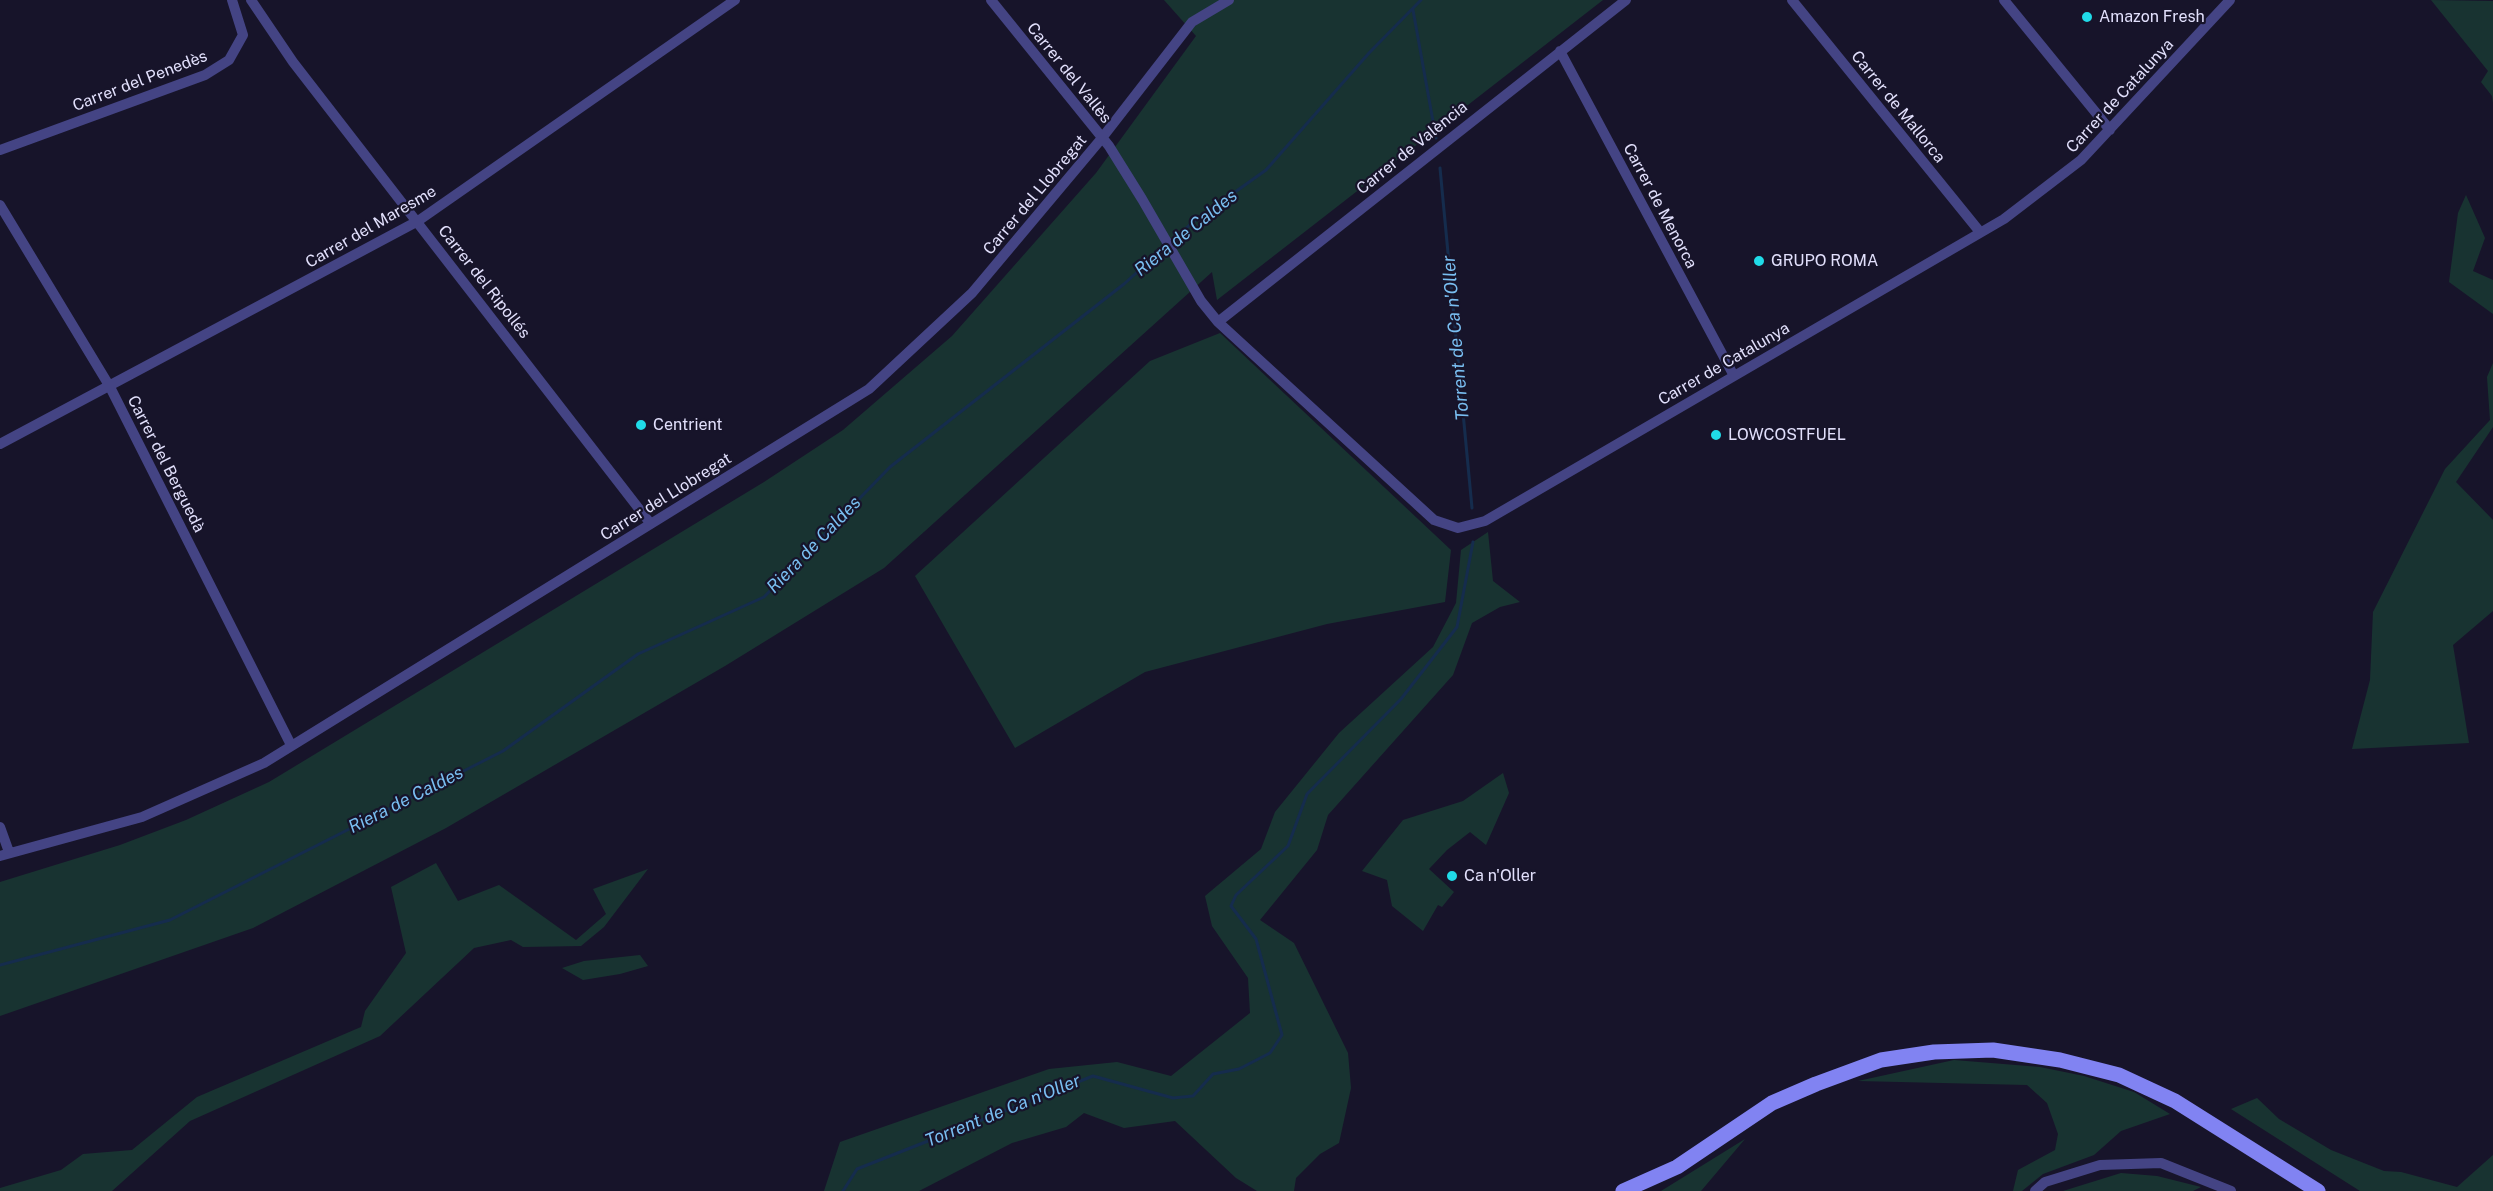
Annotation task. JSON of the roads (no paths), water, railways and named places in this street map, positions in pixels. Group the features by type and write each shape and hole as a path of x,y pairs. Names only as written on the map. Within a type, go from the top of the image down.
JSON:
{"main road":[{"path":"1623,1191 1677,1167 1772,1102 1816,1084 1881,1060 1934,1052 1993,1050 2060,1060 2119,1075 2175,1101 2318,1191"}],"street":[{"name":"Carrer del Penedès","path":"0,150 205,75 229,60 243,35 232,0"},
{"name":"Carrer del Ripollés","path":"251,0 293,62 650,523"},
{"name":"Carrer del Maresme","path":"0,444 418,221 735,0"},
{"name":"Carrer del Vallès","path":"991,0 1102,138 1143,199"},
{"name":"Carrer del Llobregat","path":"5,854 142,817 264,763 869,389 972,293 1102,138 1191,22 1229,0"},
{"name":"Carrer de València","path":"1218,322 1626,0"},
{"name":"Carrer de Mallorca","path":"1792,0 1980,232"},
{"path":"2004,0 2110,130"},
{"name":"Carrer de Catalunya","path":"1143,199 1201,301 1218,322 1434,520 1458,528 1485,521 2004,219 2075,166 2230,0"},
{"name":"Carrer de Menorca","path":"1560,51 1734,376"},
{"name":"Carrer del Berguedà","path":"0,205 110,387 291,745"},
{"path":"0,827 5,854"},
{"path":"2035,1191 2045,1182 2100,1165 2161,1163 2231,1191"}],"waterway":[{"name":"Riera de Caldes","path":"0,965 170,920 503,751 638,654 764,597 890,467 1124,284 1193,222 1266,170 1369,53 1421,0"},
{"name":"Torrent de Ca n'Oller","path":"1413,10 1436,138"},
{"name":"Torrent de Ca n'Oller","path":"1440,168 1472,508"},
{"name":"Torrent de Ca n'Oller","path":"843,1191 857,1169 1093,1076 1173,1098 1193,1096 1213,1074 1239,1069 1270,1053 1282,1035 1256,939 1231,906 1236,895 1288,846 1307,794 1401,699 1457,627 1473,542"}],"place":[{"name":"Amazon Fresh","path":"2087,17"},
{"name":"GRUPO ROMA","path":"1759,261"},
{"name":"Centrient","path":"641,425"},
{"name":"LOWCOSTFUEL","path":"1716,435"},
{"name":"Ca n'Oller","path":"1452,876"}]}
